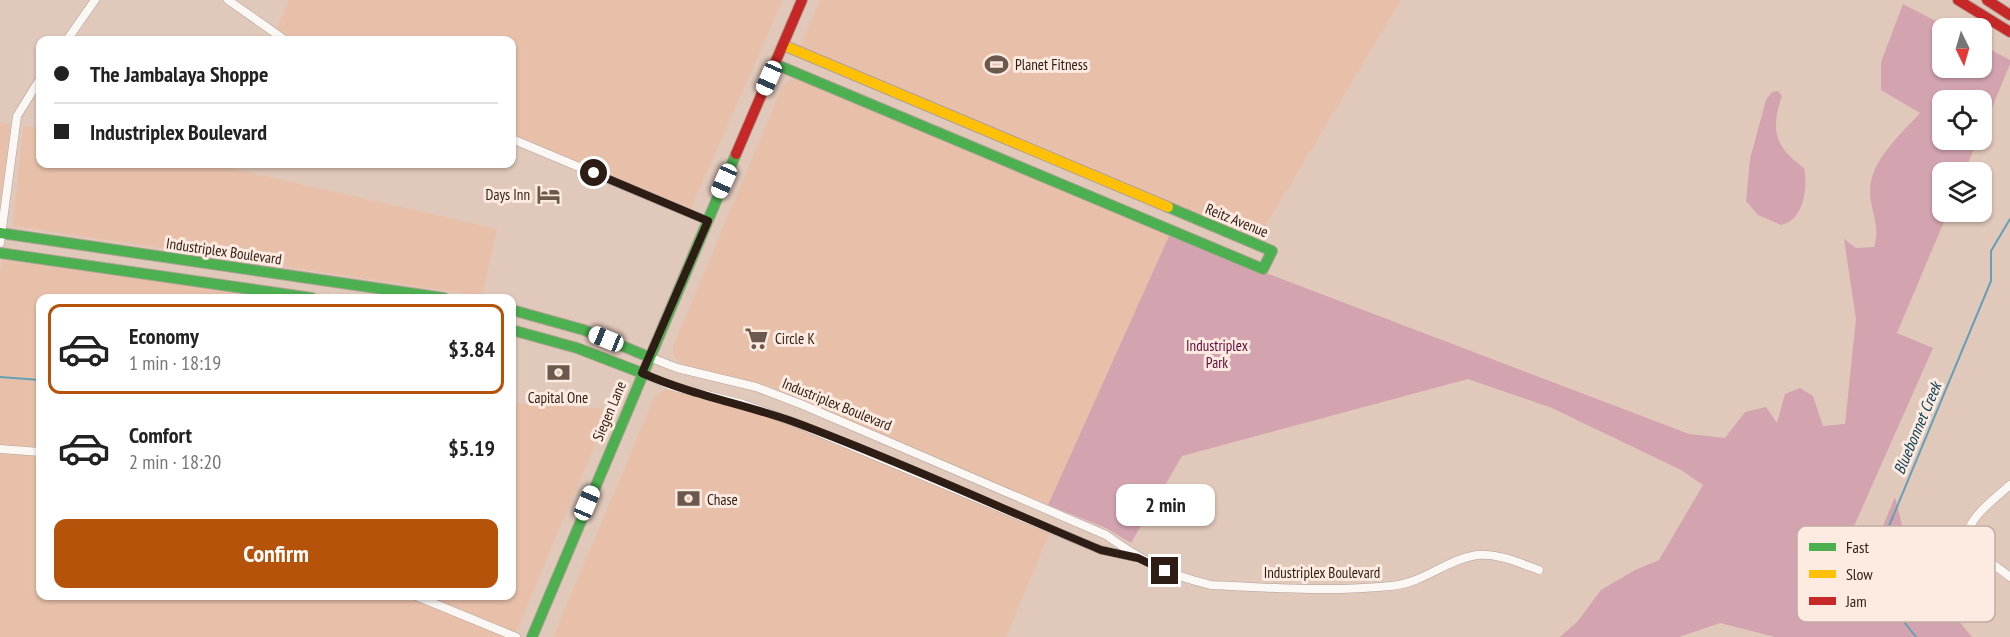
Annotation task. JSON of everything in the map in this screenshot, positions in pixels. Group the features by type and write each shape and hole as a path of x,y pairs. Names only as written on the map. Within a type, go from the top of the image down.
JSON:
{"main road":[{"name":"Siegen Lane","path":"532,637 802,0"},
{"path":"1958,0 2010,32"},
{"path":"1987,0 2010,15"},
{"name":"Reitz Avenue","path":"775,64 1263,269 1272,251 783,45"},
{"name":"Industriplex Boulevard","path":"1,237 415,294"},
{"path":"0,253 284,294"},
{"name":"Industriplex Boulevard","path":"516,311 584,330 649,357"},
{"name":"Industriplex Boulevard","path":"516,331 578,348 642,373"}],"street":[{"path":"70,36 95,0"},
{"path":"228,0 279,36"},
{"path":"1,237 17,116 36,85"},
{"path":"516,141 708,221"},
{"name":"Industriplex Boulevard","path":"649,357 677,368 756,387 803,405 1106,535 1138,558"},
{"name":"Industriplex Boulevard","path":"642,373 671,386 742,404 796,423 1101,550 1138,558 1198,582 1257,587 1356,589 1393,586 1437,572 1472,555 1486,555 1539,570"},
{"path":"0,448 36,452"},
{"path":"1969,526 2010,485"},
{"path":"1995,564 2010,577"},
{"path":"426,600 516,637"}],"shaded area":[{"path":"289,0 783,0 691,208 516,137 516,36 288,36 277,28"},
{"path":"820,0 1401,0 1257,240 799,48"},
{"path":"790,79 799,79 1169,236 1048,505 769,386 692,368 678,361 673,355 673,347 782,87"},
{"path":"0,122 11,125 0,203"},
{"path":"23,126 36,128 36,168 230,168 497,229 482,294 469,294 13,226"},
{"path":"3,260 257,294 36,294 36,600 516,600 516,403 610,409 514,637 0,637 0,275"},
{"path":"671,386 743,404 1051,529 1006,637 553,637 655,396"}],"green space":[{"name":"Industriplex Park","path":"1903,4 1932,19 1932,78 1992,78 1992,50 2010,60 1992,108 1992,90 1932,90 1932,150 1974,150 1968,162 1932,162 1932,222 1944,222 1897,333 1933,348 1854,526 1797,526 1797,622 1960,622 1972,637 1775,637 1720,623 1679,637 1560,637 1578,621 1601,590 1635,570 1659,560 1703,485 1681,470 1552,408 1468,379 1182,456 1131,543 1106,528 1048,505 1169,236 1689,434 1725,438 1745,412 1766,407 1777,423 1785,394 1800,388 1813,396 1823,426 1845,424 1856,319 1844,239 1856,248 1874,247 1876,225 1870,198 1871,180 1888,149 1920,113 1881,90 1881,62"},
{"path":"1778,91 1782,96 1776,119 1778,137 1787,153 1804,168 1805,176 1803,202 1795,217 1781,225 1758,215 1746,201 1750,159 1766,100 1772,92"},
{"path":"1895,497 1902,526 1883,526"}],"waterway":[{"name":"Bluebonnet Creek","path":"1889,526 1991,281 1991,251 2010,219"},
{"path":"0,377 36,380"},
{"name":"Bluebonnet Creek","path":"1904,622 1916,637"}],"traffic: fast":[{"path":"775,64 1263,269 1272,251 1168,207"},
{"path":"532,637 736,154"},
{"path":"0,233 417,294"},
{"path":"0,253 284,294"},
{"path":"516,311 584,330 649,357"},
{"path":"516,331 577,348 642,373"}],"traffic: slow":[{"path":"783,45 1168,207"}],"traffic: jam":[{"path":"736,154 802,0"},
{"path":"1958,0 2010,32"},
{"path":"1987,0 2010,15"}],"place":[{"name":"Planet Fitness","path":"997,64"},
{"name":"Days Inn","path":"548,194"},
{"name":"Circle K","path":"757,338"},
{"name":"Capital One","path":"558,373"},
{"name":"Chase","path":"689,499"}],"route":[{"path":"594,173 708,221 642,373 671,386 742,404 796,423 1101,550 1138,558 1165,571"}]}
